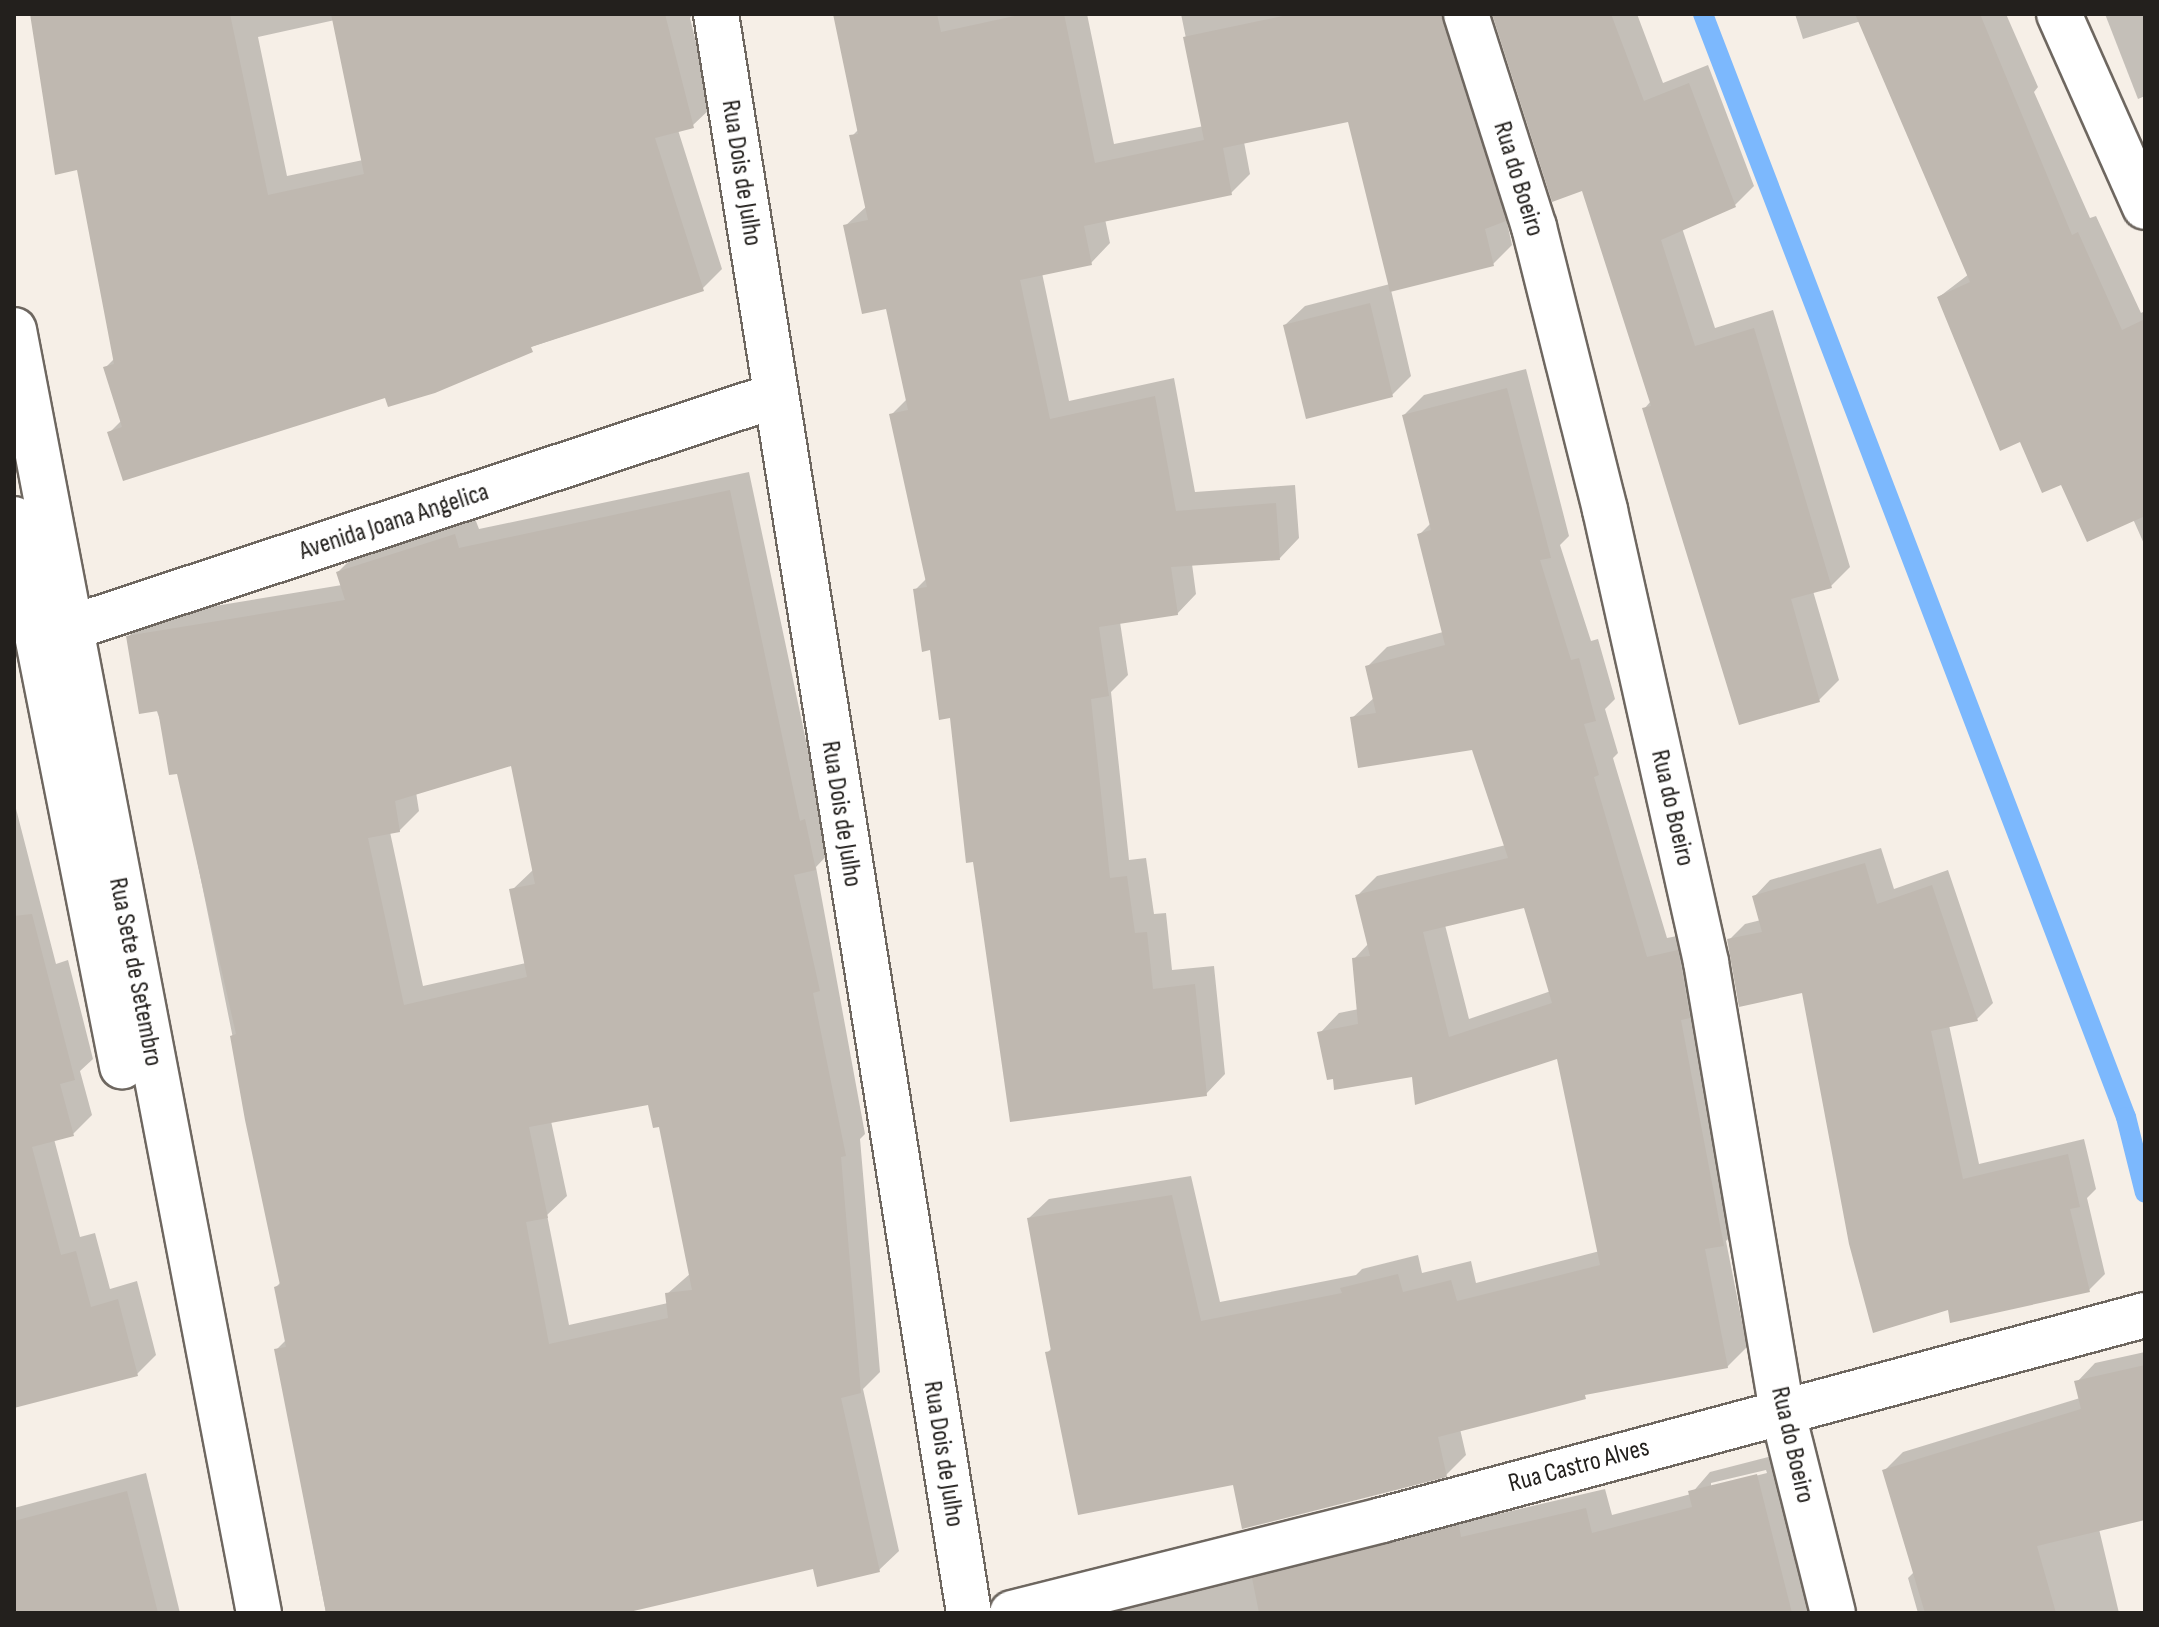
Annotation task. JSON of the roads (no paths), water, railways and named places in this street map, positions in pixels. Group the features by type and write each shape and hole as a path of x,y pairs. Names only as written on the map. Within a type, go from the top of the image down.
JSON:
{"street":[{"name":"Rua Dois de Julho","path":"716,14 774,396 969,1613"},
{"name":"Rua do Boeiro","path":"1466,14 1534,227 1605,510 1706,962 1782,1410 1833,1613"},
{"path":"2059,14 2145,207"},
{"name":"Rua Sete de Setembro","path":"14,330 40,638 231,1613"},
{"name":"Avenida Joana Angelica","path":"40,638 774,396"},
{"name":"Rua Sete de Setembro","path":"14,519 259,1613"},
{"name":"Rua Castro Alves","path":"1012,1613 1382,1520 1782,1410 2145,1315"}],"waterway":[{"path":"1703,14 2126,1117 2145,1193"}]}
